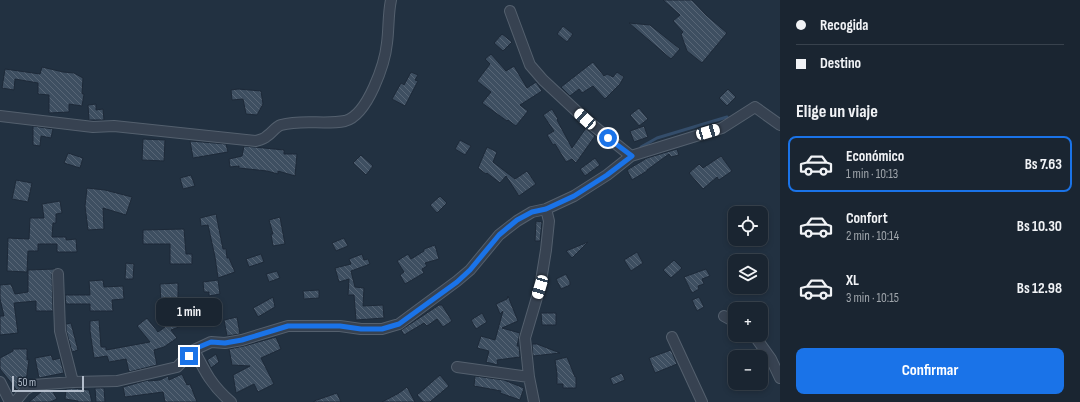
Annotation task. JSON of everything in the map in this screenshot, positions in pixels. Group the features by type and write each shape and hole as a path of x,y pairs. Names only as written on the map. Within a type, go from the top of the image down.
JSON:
{"street":[{"path":"0,116 93,128 114,126 256,141 266,137 279,126 291,122 346,120 356,114 365,104 381,69 387,43 391,0"},
{"path":"510,11 530,65 543,80 585,119 632,156"},
{"path":"15,402 25,390 33,385 118,381 177,368 194,350 211,342 225,343 242,340 288,326 340,326 361,329 382,329 399,324 457,282 470,270 499,235 517,220 532,212 546,209 574,196 607,175 632,156 722,128 754,107 780,125"},
{"path":"534,402 529,377 525,338 540,287 549,221 546,209"},
{"path":"58,274 60,331 73,382"},
{"path":"724,316 728,318"},
{"path":"672,337 702,402"},
{"path":"759,342 771,359 780,378"},
{"path":"194,350 207,376 219,392 231,402"},
{"path":"457,367 529,377"},
{"path":"0,382 10,402"}],"building":[{"path":"663,0 692,0 706,15 727,33 702,63 687,51 681,34 683,32 673,21 680,15"},
{"path":"629,23 650,25 680,49 671,59"},
{"path":"563,26 573,34 567,42 557,34"},
{"path":"502,34 512,42 503,51 494,43"},
{"path":"491,54 506,71 514,66 527,88 536,82 542,91 520,105 528,111 516,126 482,103 491,92 477,81 490,64 485,59"},
{"path":"593,62 604,76 607,74 613,77 617,72 624,77 620,84 605,99 593,86 582,93 579,89 570,96 561,87"},
{"path":"42,67 74,73 83,78 82,94 84,94 82,106 69,104 69,112 49,113 49,95 38,94 38,83 15,79 14,90 2,88 5,69 40,74"},
{"path":"411,72 418,75 415,80 418,81 405,106 392,99 401,83 404,85"},
{"path":"238,89 261,91 263,104 257,115 246,114 243,99 232,100 231,90"},
{"path":"728,89 736,97 727,106 719,98"},
{"path":"96,104 96,110 103,109 104,120 89,120 88,105"},
{"path":"639,108 648,119 639,126 630,115"},
{"path":"552,109 572,148 586,128 595,136 576,163 572,159 566,162 555,144 553,145 547,135 554,131 543,115"},
{"path":"33,126 53,129 51,138 41,136 40,146 33,145"},
{"path":"644,126 648,137 634,142 630,131"},
{"path":"143,139 165,140 164,161 142,160"},
{"path":"460,140 471,146 465,155 455,149"},
{"path":"190,141 226,144 228,152 193,158"},
{"path":"244,146 284,150 284,154 297,154 295,176 278,171 278,174 267,171 239,168 239,166 230,167 229,159 242,156"},
{"path":"487,147 497,152 493,162 515,179 527,171 536,184 519,196 506,176 500,183 478,168"},
{"path":"677,149 679,155 671,157 669,154 647,171 632,180 627,170 647,158"},
{"path":"68,153 83,158 80,168 64,163"},
{"path":"361,155 373,166 366,175 353,163"},
{"path":"721,156 732,171 719,180 717,177 703,189 689,173 699,164 703,168"},
{"path":"595,158 600,165 585,176 580,169"},
{"path":"191,175 195,186 183,189 180,178"},
{"path":"16,180 32,183 28,202 12,199"},
{"path":"87,188 105,190 132,197 126,215 103,208 104,229 88,230 85,206"},
{"path":"440,196 447,203 437,213 430,205"},
{"path":"60,201 62,213 56,214 56,223 53,223 52,237 66,237 66,240 76,239 77,252 57,252 57,244 38,244 38,251 28,251 27,272 7,271 8,238 29,239 30,218 44,218 42,204"},
{"path":"216,214 223,249 226,249 227,258 229,258 235,272 218,278 208,225 201,226 200,218"},
{"path":"280,217 285,244 273,246 271,234 273,234 269,220"},
{"path":"536,221 542,222 540,241 535,241"},
{"path":"184,229 186,254 192,254 192,264 170,264 170,244 143,244 143,230"},
{"path":"344,238 348,246 336,251 332,243"},
{"path":"588,242 572,258 566,251"},
{"path":"435,245 439,259 425,263 427,266 422,269 424,273 405,284 400,275 404,272 397,261 408,254 411,259 424,251 424,249"},
{"path":"637,252 643,263 631,271 624,260"},
{"path":"261,254 264,262 249,267 246,259"},
{"path":"362,254 364,260 368,259 370,264 351,271 355,287 364,288 363,306 383,305 384,318 356,320 354,295 348,295 349,279 339,282 335,268 351,264 349,259"},
{"path":"674,260 682,268 671,278 663,270"},
{"path":"126,263 134,264 133,279 125,279"},
{"path":"55,269 52,274 53,311 36,311 36,301 14,303 18,333 0,335 0,316 4,316 0,299 0,285 11,284 15,294 28,292 28,270"},
{"path":"706,269 710,276 702,279 704,284 698,286 699,289 692,293 684,277"},
{"path":"277,271 280,278 269,282 266,274"},
{"path":"566,274 570,285 561,289 556,279"},
{"path":"103,280 104,287 123,286 124,299 112,300 113,311 90,311 90,304 66,304 65,295 90,295 89,281"},
{"path":"218,280 220,294 209,296 209,292 204,292 203,282"},
{"path":"178,283 178,300 172,309 170,304 161,305 160,284"},
{"path":"319,290 319,298 304,299 303,291"},
{"path":"508,296 518,321 502,328 520,333 517,346 519,346 520,357 497,360 498,365 486,362 489,351 477,348 481,336 495,340 503,311 500,314 496,304 507,299"},
{"path":"273,297 275,307 258,317 253,308"},
{"path":"699,297 704,307 697,311 692,300"},
{"path":"439,305 442,305 452,321 443,327 437,319 427,326 424,323 404,335 401,330"},
{"path":"187,309 192,322 171,330 177,338 164,347 154,350 157,365 129,372 126,359 109,362 107,356 94,358 90,321 99,320 101,347 106,347 106,350 150,342 137,326 147,318 158,332 176,319 174,314"},
{"path":"482,313 487,322 476,329 471,320"},
{"path":"541,313 556,313 556,325 542,325"},
{"path":"237,317 240,334 227,336 224,320"},
{"path":"71,323 78,350 72,352 66,330 66,324"},
{"path":"276,337 281,349 261,358 274,384 258,392 254,384 236,393 233,375 250,366 232,365 229,349"},
{"path":"532,344 537,344 560,353 533,356"},
{"path":"13,349 27,349 27,360 29,359 26,382 17,390 0,369 0,358 13,351"},
{"path":"671,350 677,364 655,373 649,358"},
{"path":"216,354 219,362 211,368 207,360"},
{"path":"51,355 53,360 60,358 64,373 39,378 35,358"},
{"path":"567,357 576,377 576,388 563,388 563,384 557,384 555,360"},
{"path":"622,373 625,380 613,385 610,378"},
{"path":"182,374 187,385 190,384 197,402 165,402 163,392 125,397 123,387 148,380 160,380 168,376 169,380"},
{"path":"440,375 449,386 430,402 423,402 417,395"},
{"path":"475,376 504,380 524,388 520,400 500,393 501,391 474,386"},
{"path":"407,387 415,402 382,402 399,393"},
{"path":"73,388 89,390 92,402 78,402 65,399 66,389"},
{"path":"95,388 104,388 105,402 96,402"},
{"path":"52,390 57,399 50,402 29,402 42,391"},
{"path":"337,393 341,402 314,402 314,401"}],"waterway":[{"path":"641,147 657,138 727,117"}],"route":[{"path":"189,356 194,350 211,342 225,343 242,340 288,326 340,326 361,329 382,329 399,324 457,282 482,257 499,235 517,220 532,212 546,209 574,196 607,175 632,156 608,138"}]}
